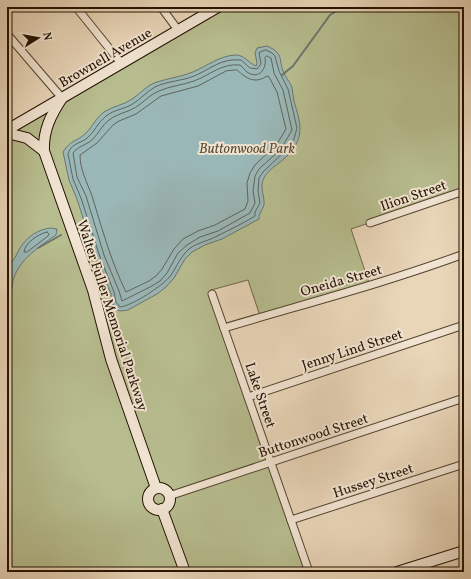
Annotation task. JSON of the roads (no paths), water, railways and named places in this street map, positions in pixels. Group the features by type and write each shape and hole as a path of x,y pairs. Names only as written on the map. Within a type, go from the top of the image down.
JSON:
{"street":[{"path":"76,7 121,63"},
{"path":"161,7 178,30"},
{"name":"Brownell Avenue","path":"7,132 121,63 218,7"},
{"path":"7,34 62,98"},
{"name":"Walter Fuller Memorial Parkway","path":"62,98 46,126 44,151 93,290 111,359 156,488"},
{"path":"7,132 27,138 44,151"},
{"name":"Ilion Street","path":"370,223 464,191"},
{"name":"Oneida Street","path":"224,328 260,316 370,286 464,254"},
{"name":"Lake Street","path":"212,294 309,572"},
{"name":"Jenny Lind Street","path":"248,397 464,326"},
{"name":"Buttonwood Street","path":"169,496 464,398"},
{"name":"Hussey Street","path":"291,520 464,464"},
{"path":"156,488 164,489 169,496 169,503 162,509 153,508 149,503 149,494 156,488"},
{"path":"162,509 185,572"},
{"path":"397,572 464,552"}],"water":[{"path":"267,46 279,55 283,70 291,86 300,129 294,148 285,158 266,174 264,178 262,188 264,205 259,219 222,239 205,245 192,252 185,259 174,278 157,294 128,310 117,310 112,303 111,294 96,259 77,199 69,180 63,152 71,143 86,133 104,112 129,101 153,83 188,74 218,59 235,55 244,57 256,66 257,63 255,53 257,48"},
{"path":"51,228 57,229 56,235 26,258 17,270 7,304 7,266 29,237 37,232"}],"waterway":[{"path":"282,75 293,66 330,15 343,7"},
{"path":"82,225 87,224"},
{"path":"38,248 61,235"}],"park label":[{"name":"Buttonwood Park","path":"247,148"}]}
